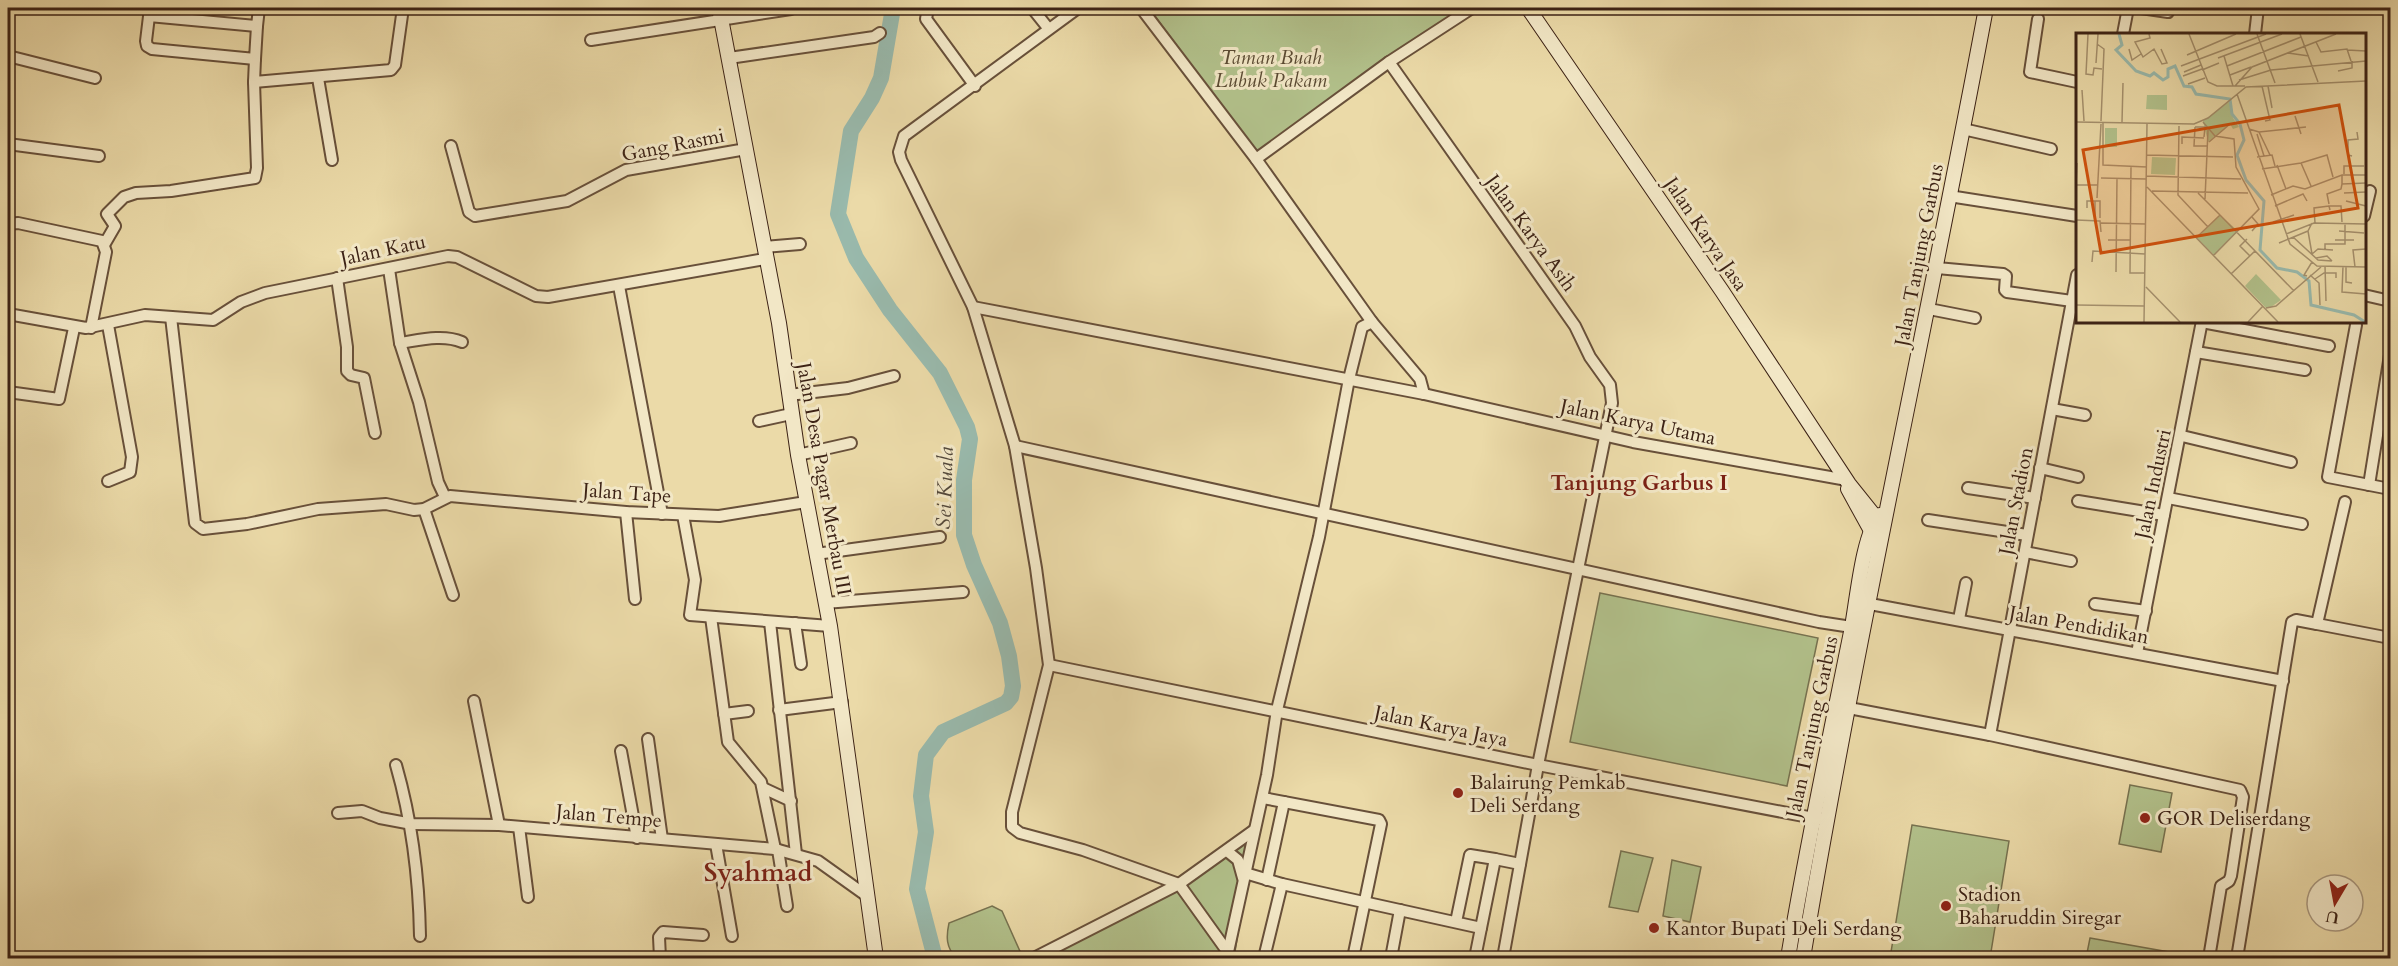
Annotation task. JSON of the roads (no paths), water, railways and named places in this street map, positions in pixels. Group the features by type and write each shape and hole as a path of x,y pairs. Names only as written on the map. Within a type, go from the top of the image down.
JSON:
{"street":[{"path":"104,245 114,229 114,223 107,214 124,197 136,193 171,191 255,178 257,168 254,82 259,8"},
{"path":"254,82 318,78 394,68 403,8"},
{"path":"928,8 926,19 975,86"},
{"path":"1032,8 1048,28"},
{"path":"1078,8 904,136 899,152 973,307 1015,446 1036,568 1049,665 1012,812 1012,827 1020,832 1083,850 1179,884 1230,955"},
{"path":"1141,8 1256,159 1372,322 1397,349 1419,379 1424,394"},
{"path":"1256,159 1389,62 1472,8"},
{"name":"Jalan Karya Jasa","path":"1528,8 1722,291 1848,482 1878,522"},
{"name":"Jalan Tanjung Garbus","path":"1788,958 1819,819 1878,522 1929,309 1986,8"},
{"path":"2123,33 2128,8"},
{"path":"2141,8 2168,12 2170,8"},
{"path":"2254,33 2258,8"},
{"path":"591,40 720,13 791,9"},
{"path":"255,59 149,48 146,41 150,12 257,26"},
{"name":"Jalan Desa Pagar Merbau III","path":"720,13 779,323 791,414 830,626 876,958"},
{"path":"2038,20 2030,72 2076,82"},
{"path":"729,58 874,37 880,33"},
{"path":"8,56 94,78"},
{"name":"Jalan Karya Asih","path":"1389,62 1575,326 1590,357 1610,385 1612,403 1580,570 1538,765 1503,958"},
{"path":"318,78 332,160"},
{"path":"1963,129 2051,149"},
{"path":"8,144 99,156"},
{"name":"Gang Rasmi","path":"451,146 468,212 474,216 567,201 626,170 746,149"},
{"path":"2365,212 2370,191"},
{"path":"1949,196 2076,216"},
{"path":"8,224 18,223 95,238 104,245 106,252 91,328"},
{"name":"Jalan Katu","path":"8,314 74,328 108,325 145,315 213,320 242,302 265,293 448,256 457,257 542,297 619,286 800,244"},
{"path":"1937,268 2003,274 2006,276 2005,290 2007,292 2072,301"},
{"path":"171,317 197,526 206,530 318,509 362,505 393,504 414,510 424,509 441,499 440,487 419,402 400,343 389,269"},
{"path":"337,278 347,348 347,371 351,375 364,378 375,433"},
{"name":"Jalan Stadion","path":"1990,735 2076,283"},
{"path":"619,286 662,514"},
{"path":"2365,295 2391,301"},
{"name":"Jalan Karya Utama","path":"973,307 1027,315 1424,394 1605,436 1848,482"},
{"path":"1929,309 1975,318"},
{"path":"1230,955 1253,831 1263,798 1277,710 1324,514 1348,380 1362,327 1372,322"},
{"path":"2202,322 2329,346"},
{"name":"Jalan Industri","path":"2137,653 2182,436 2202,322"},
{"path":"108,325 132,457 130,472 125,476 108,481"},
{"path":"2356,325 2328,477 2391,489"},
{"path":"8,392 59,399 74,328"},
{"path":"400,343 432,339 454,339 462,342"},
{"path":"2196,352 2304,370"},
{"path":"2369,485 2391,355"},
{"path":"789,395 848,388 894,376"},
{"path":"2052,409 2085,415"},
{"path":"759,421 791,414"},
{"path":"2182,436 2290,462"},
{"path":"798,455 851,443"},
{"path":"1015,446 1858,629"},
{"path":"2040,468 2078,477"},
{"path":"1968,488 2035,498"},
{"path":"2168,498 2302,524"},
{"name":"Jalan Tape","path":"441,499 719,516 806,502"},
{"path":"2078,501 2164,515"},
{"path":"2317,624 2345,502"},
{"path":"424,509 453,595"},
{"path":"626,512 635,599"},
{"path":"683,515 695,580 689,613 711,617 830,626"},
{"path":"1928,520 2027,535"},
{"name":"Jalan Tanjung Garbus","path":"1803,958 1819,819 1849,708 1858,629 1870,603 1878,522"},
{"path":"816,554 940,537"},
{"path":"2025,552 2071,561"},
{"path":"1959,620 1966,583"},
{"path":"825,603 963,592"},
{"name":"Jalan Pendidikan","path":"1870,603 2276,680"},
{"path":"2095,604 2146,611"},
{"path":"711,617 730,747 759,779 763,788 786,906"},
{"path":"2236,958 2276,680 2292,622 2296,620 2390,636"},
{"path":"770,622 796,854"},
{"path":"795,623 801,664"},
{"name":"Jalan Karya Jaya","path":"1049,665 1538,765 1819,819"},
{"path":"474,702 499,825"},
{"path":"779,710 842,702"},
{"path":"1849,708 1990,735 2240,790 2243,797 2231,876 2229,881 2221,886 2209,958"},
{"path":"724,714 748,711"},
{"path":"648,739 662,839"},
{"path":"621,751 637,838"},
{"path":"396,765 412,824 419,892 420,936"},
{"path":"763,788 791,808"},
{"path":"1263,798 1379,820 1353,958"},
{"path":"1267,880 1284,802"},
{"name":"Jalan Tempe","path":"338,813 367,811 380,819 412,824 519,826 776,850 818,861 867,894"},
{"path":"519,826 528,897"},
{"path":"1034,958 1179,884 1253,831"},
{"path":"716,844 732,936"},
{"path":"1227,851 1238,860 1244,877"},
{"path":"1456,922 1470,855 1520,864"},
{"path":"1474,958 1496,859"},
{"path":"1244,877 1267,880 1481,928"},
{"path":"1264,958 1282,884"},
{"path":"1391,958 1400,910"},
{"path":"660,958 659,938 663,932 703,935"}],"waterway":[{"name":"Sei Kuala","path":"893,8 881,78 872,98 851,131 838,214 856,258 890,310 940,373 967,427 970,439 964,480 964,535 974,565 1000,623 1009,656 1013,686 1011,697 1006,703 943,732 926,755 921,796 926,832 917,889 935,958"}],"place":[{"name":"Balairung Pemkab Deli Serdang","path":"1458,793"},
{"name":"GOR Deliserdang","path":"2145,818"},
{"name":"Stadion Baharuddin Siregar","path":"1946,906"},
{"name":"Kantor Bupati Deli Serdang","path":"1654,928"}],"district":[{"name":"Tanjung Garbus I","path":"1639,483"},
{"name":"Syahmad","path":"758,872"}],"park label":[{"name":"Taman Buah Lubuk Pakam","path":"1271,68"}]}
